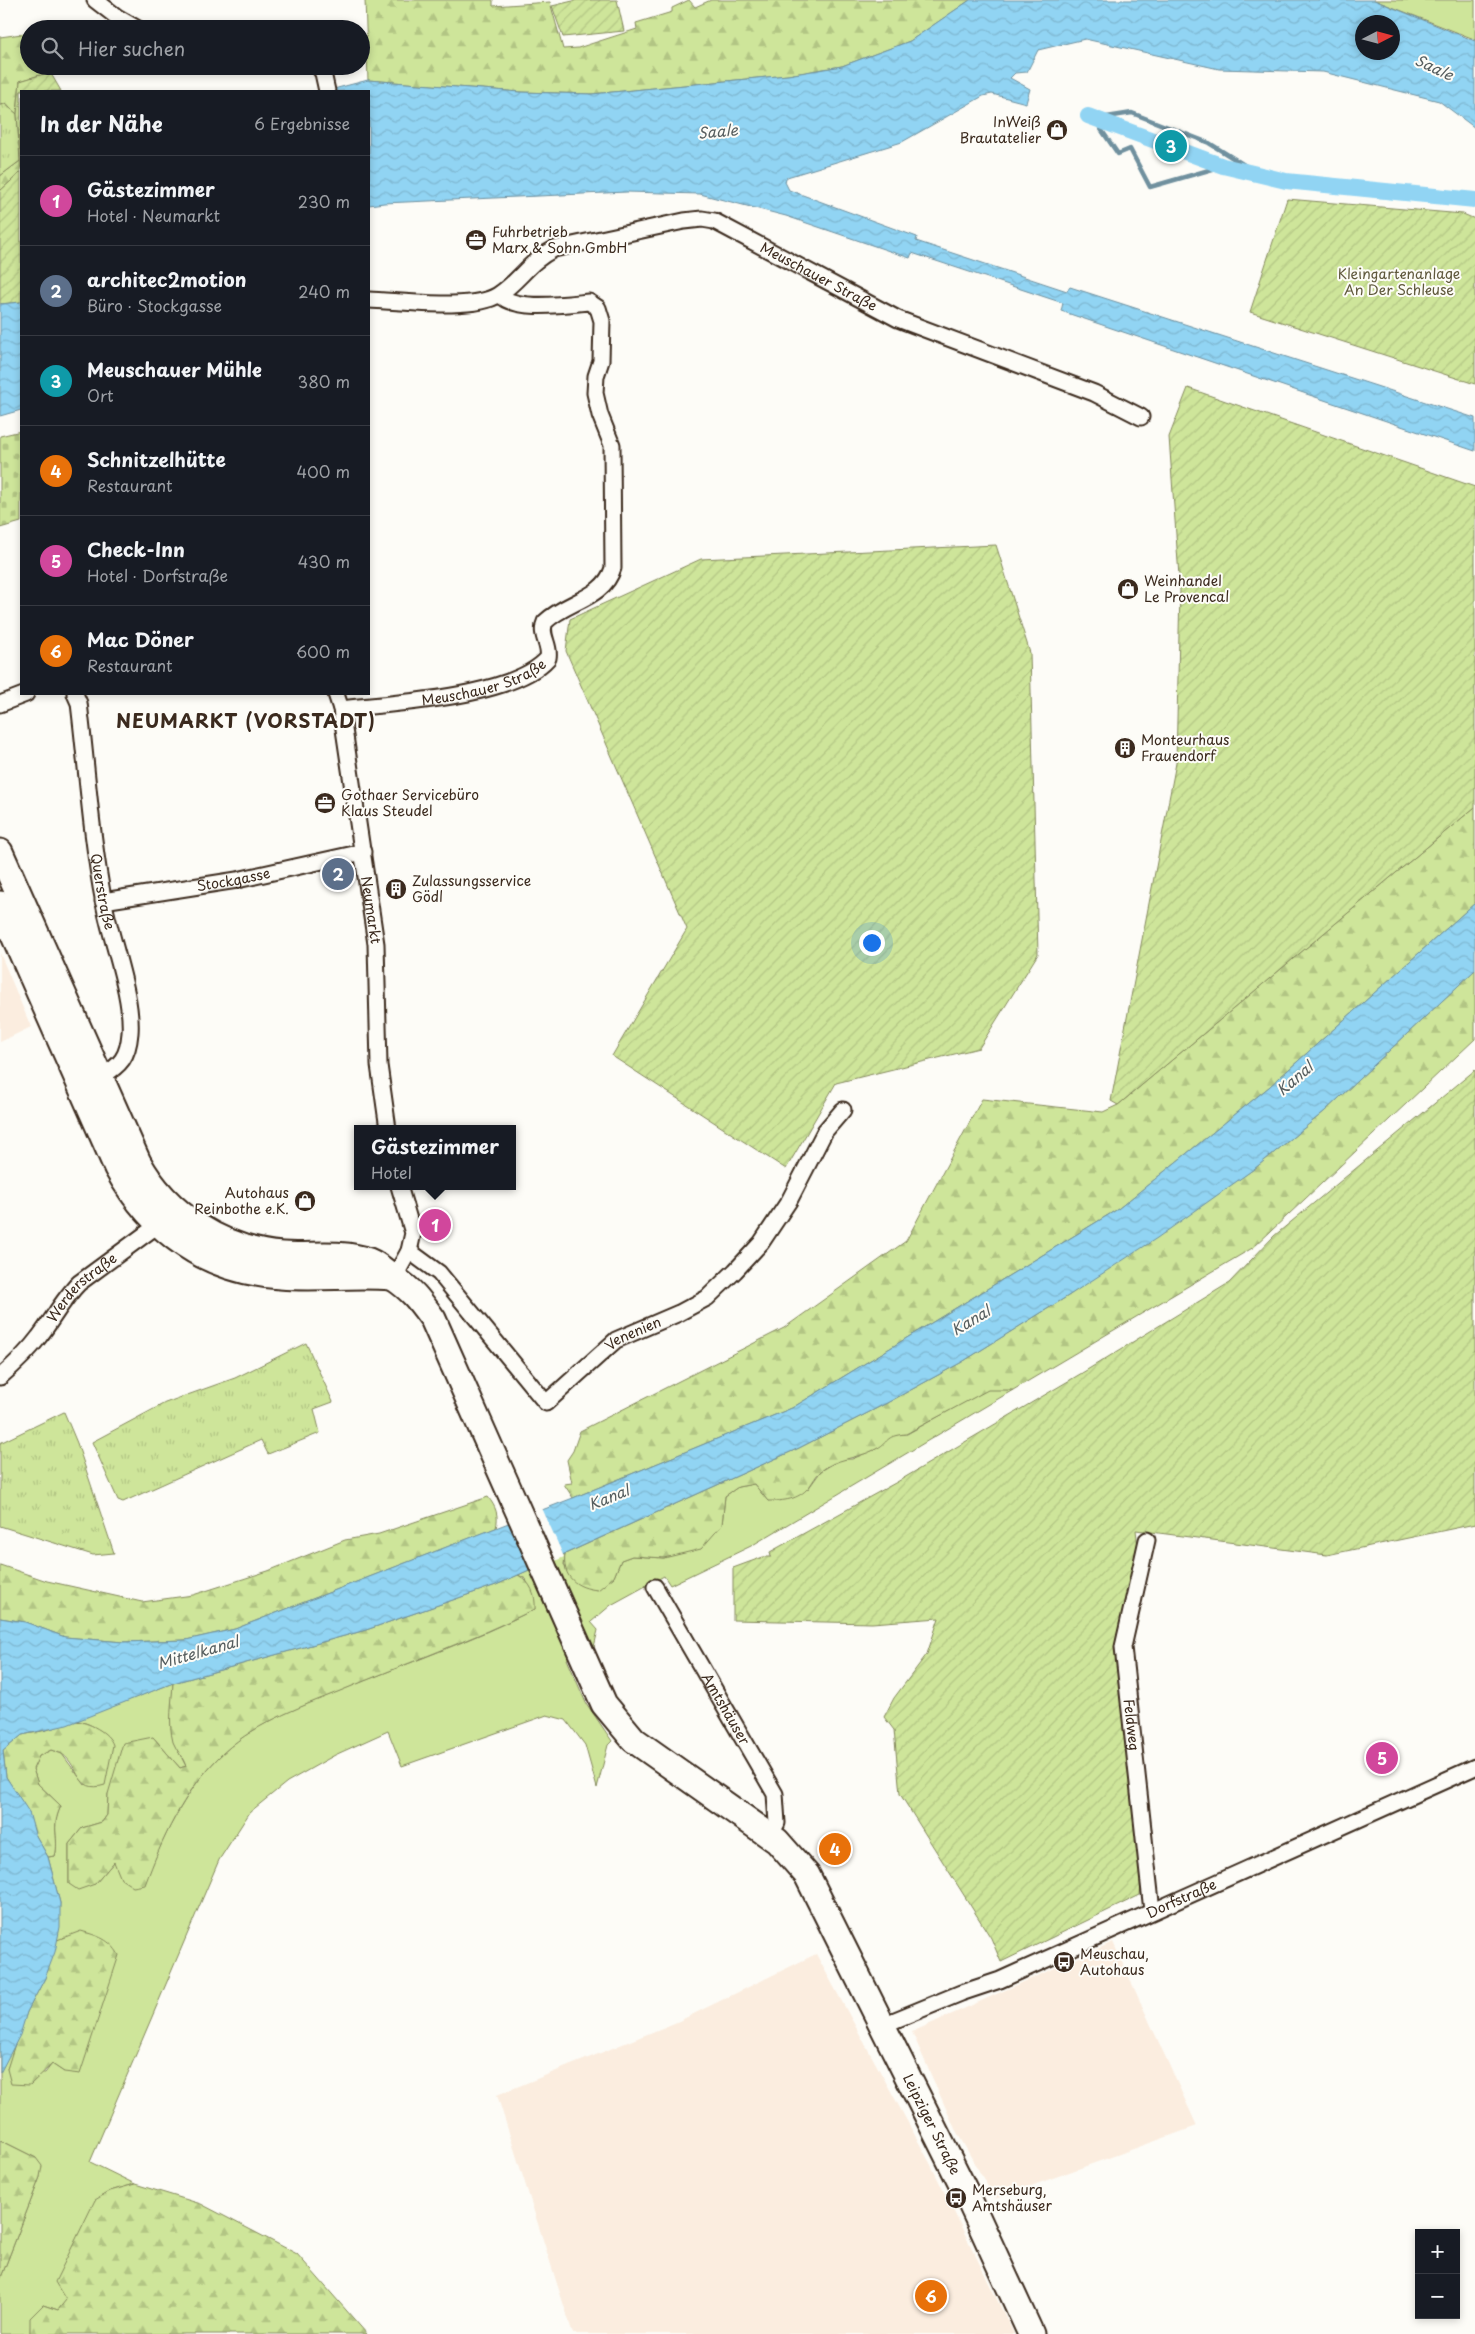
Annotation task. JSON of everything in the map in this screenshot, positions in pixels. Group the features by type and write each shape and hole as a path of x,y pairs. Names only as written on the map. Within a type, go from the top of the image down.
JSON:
{"main road":[{"path":"0,852 147,1178 183,1243 208,1258 257,1274 283,1277 394,1278 410,1288 433,1319 566,1618 577,1647 604,1704 634,1740 770,1836 793,1856 807,1875 883,2025"},
{"path":"0,904 128,1187 167,1217"},
{"name":"Leipziger Straße","path":"883,2025 973,2208 1031,2334"}],"street":[{"path":"95,0 122,20"},
{"path":"322,75 327,90"},
{"name":"Meuschauer Straße","path":"370,300 466,304 486,302 500,294 538,257 554,249 684,221 702,219 714,221 898,319 1094,394 1141,417"},
{"name":"Meuschauer Straße","path":"341,709 471,692 522,677 548,658 549,650 543,633 545,622 596,591 610,578 613,562 612,445 600,415 595,393 596,376 601,361 601,314 594,304 589,302 521,305 509,303 500,294"},
{"path":"0,704 23,695"},
{"name":"Querstraße","path":"75,695 79,703 104,901 130,1008 130,1033 125,1058 116,1068 101,1077"},
{"name":"Neumarkt","path":"336,695 341,709 378,958 379,1065 387,1125"},
{"name":"Stockgasse","path":"104,901 237,880 363,852"},
{"name":"Venenien","path":"409,1251 439,1273 546,1403 616,1340 707,1298 735,1271 760,1243 784,1208 825,1131 844,1110"},
{"path":"394,1278 409,1251 413,1233 400,1190"},
{"name":"Werderstraße","path":"0,1377 39,1338 68,1294 79,1283 167,1217"},
{"name":"Feldweg","path":"1147,1540 1123,1647 1152,1911"},
{"name":"Amtshäuser","path":"655,1587 775,1794 777,1823 770,1836"},
{"name":"Dorfstraße","path":"883,2025 961,1993 1000,1980 1475,1766"}],"shaded area":[{"path":"0,953 31,1027 0,1042"},
{"path":"1113,1942 1197,2126 995,2199 955,2129 912,2032"},
{"path":"816,1954 930,2163 1014,2334 573,2334 497,2095 677,2022"}],"green space":[{"path":"365,0 493,0 493,6 550,2 563,49 578,48 637,29 636,23 672,12 672,8 689,0 695,7 711,0 970,0 910,41 842,66 788,75 592,94 520,92 368,80 368,75 370,75 370,20 366,20"},
{"path":"577,0 617,0 624,31 563,37 552,6"},
{"path":"1374,0 1475,0 1475,41 1474,39"},
{"path":"20,34 20,75 40,75 20,81 17,114 5,104 0,105 0,37"},
{"path":"40,75 52,75 60,90 20,90 20,154 17,114 20,81"},
{"path":"5,104 17,114 20,161 0,176 0,105"},
{"path":"20,161 20,173 0,191 0,176"},
{"path":"20,173 20,302 0,304 0,191"},
{"name":"Kleingartenanlage An Der Schleuse","path":"1287,199 1463,214 1475,219 1475,384 1250,312"},
{"path":"1188,388 1475,487 1475,807 1118,1105 1111,1101 1176,763 1180,590 1169,437"},
{"path":"20,431 20,522 0,528 0,436"},
{"path":"996,545 1030,653 1038,954 979,1048 836,1083 786,1169 612,1056 687,929 566,651 570,619 701,559"},
{"path":"1475,807 1475,903 1269,1087 1118,1209 792,1408 573,1498 564,1484 572,1483 567,1460 573,1451 580,1431 784,1328 906,1241 982,1099 1103,1112 1118,1105"},
{"path":"1475,970 1475,1039 1254,1247 1013,1390 988,1390 906,1434 890,1438 874,1450 827,1467 819,1473 809,1487 800,1495 785,1500 768,1501 754,1484 738,1487 725,1496 722,1525 701,1549 664,1558 632,1556 621,1560 614,1577 598,1590 577,1584 568,1575 565,1554 799,1448 885,1404 962,1362 1068,1296 1254,1169 1325,1111"},
{"path":"1475,1070 1475,1524 1327,1555 1136,1530 1138,1547 1118,1640 1141,1882 1140,1895 1001,1962 991,1938 900,1794 894,1730 884,1717 894,1698 927,1654 939,1618 872,1623 733,1620 733,1568 763,1557 771,1557 770,1552 897,1482 1082,1373 1229,1283 1274,1236"},
{"path":"306,1343 333,1402 314,1409 320,1433 268,1454 261,1440 123,1502 118,1500 92,1442 165,1403 235,1378"},
{"path":"988,1389 1013,1390 751,1546 670,1585 664,1576 611,1605 591,1622 598,1630 594,1647 567,1659 586,1703 612,1741 608,1745 597,1788 585,1745 566,1720 547,1715 402,1766 388,1731 335,1755 287,1782 250,1812 219,1860 90,2162 135,2184 110,2191 67,2300 58,2310 43,2305 31,2318 30,2334 0,2334 0,2280 40,2177 36,2158 0,2140 0,2026 14,2041 13,2054 7,2069 45,2073 52,2064 64,2072 64,1939 57,1940 60,1903 48,1857 55,1856 56,1821 61,1806 38,1784 33,1769 39,1756 51,1750 62,1754 85,1785 108,1760 112,1747 103,1733 83,1722 75,1721 173,1683 171,1727 174,1743 186,1766 180,1768 153,1737 108,1794 107,1815 102,1822 82,1828 69,1844 69,1884 95,1884 114,1862 144,1885 166,1834 194,1787 218,1758 231,1746 259,1727 307,1704 463,1642 535,1609 526,1579 518,1575 565,1554 564,1565 614,1577 621,1560 632,1556 664,1558 722,1525 725,1496 738,1487 754,1484 768,1501 808,1489 821,1471 841,1459 852,1459 876,1449 892,1435 907,1434"},
{"path":"64,1412 77,1443 114,1553 93,1555 0,1526 0,1443"},
{"path":"488,1497 496,1511 496,1528 235,1629 186,1640 123,1642 65,1637 25,1622 0,1618 0,1565 47,1581 142,1602 193,1595 268,1571 345,1540 379,1534"},
{"path":"518,1575 532,1589 535,1609 463,1641 275,1718 231,1746 194,1786 184,1801 166,1834 145,1885 133,1887 121,1879 114,1862 95,1884 78,1890 69,1884 69,1844 82,1828 102,1822 107,1815 108,1794 123,1743 153,1737 180,1768 186,1766 173,1742 171,1712 173,1683 366,1630 496,1585"},
{"path":"75,1721 97,1728 111,1740 113,1745 105,1785 96,1787 89,1786 83,1782 68,1759 61,1753 51,1750 39,1756 33,1769 38,1784 61,1806 56,1821 55,1856 48,1857 35,1834 28,1812 6,1777 3,1751 22,1735 47,1730"},
{"path":"81,1931 108,1942 119,1955 80,2074 64,2072 52,2064 30,2085 11,2084 7,2069 14,2047 27,2012 45,1978 57,1940"},
{"path":"0,2140 36,2158 42,2166 40,2177 0,2280"},
{"path":"135,2184 201,2204 297,2254 367,2334 30,2334 30,2318 43,2305 58,2310 66,2300 55,2282 95,2200 110,2191"}],"water":[{"name":"Saale","path":"970,0 1374,0 1475,41 1475,128 1439,101 1323,72 1219,69 1085,39 1038,50 1027,72 1015,73 1010,78 1030,89 1026,103 992,94 983,96 902,142 787,177 785,182 789,190 917,237 916,241 1067,291 1070,287 1475,418 1475,451 1061,311 1063,303 912,253 910,258 786,216 700,194 627,192 370,205 370,90 330,90 368,80 520,92 592,94 788,75 842,66 910,41"},
{"path":"20,302 20,410 0,416 0,304"},
{"path":"1475,903 1475,970 1325,1111 1254,1169 1157,1238 962,1362 799,1448 496,1585 366,1630 173,1683 67,1725 22,1735 3,1751 6,1777 29,1812 35,1834 48,1857 60,1903 60,1927 55,1952 45,1978 27,2012 20,2035 0,2073 0,1618 25,1622 65,1637 123,1642 186,1640 235,1629 573,1498 792,1408 1118,1209 1269,1087"}],"pier":[{"path":"542,1508 564,1557 530,1572 508,1521"}],"waterway":[{"path":"1223,166 1150,187 1130,149 1118,154 1094,119 1132,113 1209,143 1257,173"},
{"path":"1088,116 1223,166 1286,181 1475,200"}],"place":[{"name":"InWeiß Brautatelier","path":"1057,130"},
{"name":"Meuschauer Mühle","path":"1171,146"},
{"name":"Fuhrbetrieb Marx & Sohn GmbH","path":"476,240"},
{"name":"Weinhandel Le Provencal","path":"1128,589"},
{"name":"Monteurhaus Frauendorf","path":"1125,748"},
{"name":"Gothaer Servicebüro Klaus Steudel","path":"325,803"},
{"name":"architec2motion","path":"338,874"},
{"name":"Zulassungsservice Gödl","path":"396,889"},
{"name":"Autohaus Reinbothe e.K.","path":"305,1201"},
{"name":"Gästezimmer","path":"435,1225"},
{"name":"Check-Inn","path":"1382,1758"},
{"name":"Schnitzelhütte","path":"835,1849"},
{"name":"Meuschau, Autohaus","path":"1064,1962"},
{"name":"Merseburg, Amtshäuser","path":"956,2198"},
{"name":"Mac Döner","path":"931,2296"}],"district":[{"name":"NEUMARKT (VORSTADT)","path":"246,721"}],"water label":[{"name":"Kanal","path":"1295,1079"},
{"name":"Kanal","path":"971,1321"},
{"name":"Kanal","path":"609,1498"},
{"name":"Mittelkanal","path":"198,1653"}]}
